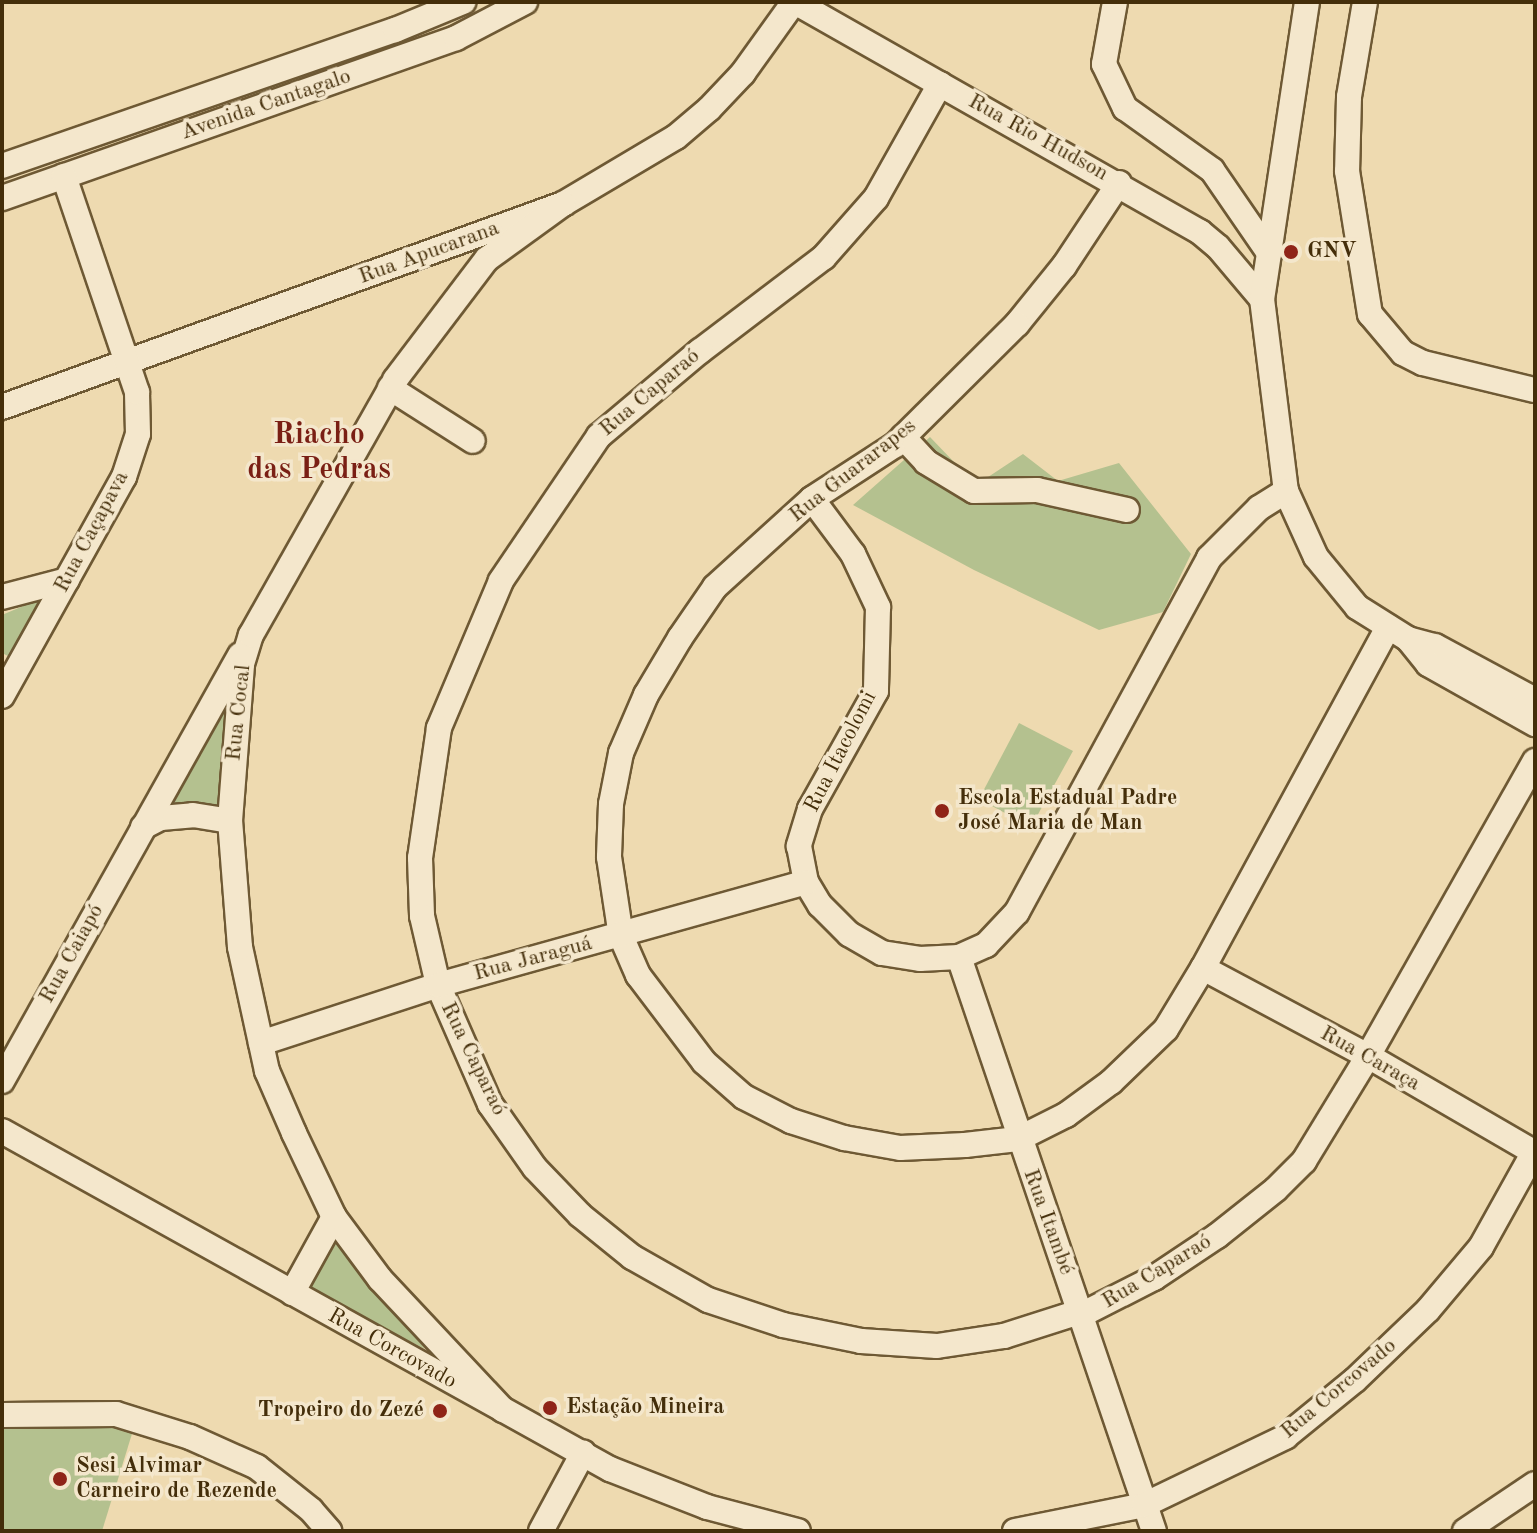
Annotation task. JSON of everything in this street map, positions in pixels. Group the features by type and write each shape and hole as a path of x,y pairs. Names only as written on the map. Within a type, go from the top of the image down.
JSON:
{"street":[{"name":"Avenida Cantagalo","path":"2,166 395,30 463,2"},
{"name":"Avenida Cantagalo","path":"2,198 456,38 525,2"},
{"name":"Rua Rio Hudson","path":"794,2 1119,183 1200,232 1234,265 1262,299"},
{"name":"Rua Apucarana","path":"2,407 563,204 676,137 709,109 743,73 794,2"},
{"path":"1307,2 1262,299 1286,491 1303,533 1334,581 1357,607 1398,633 1435,646 1535,700"},
{"path":"1365,2 1349,97 1347,171 1370,314 1403,353 1423,363 1531,383"},
{"path":"1113,13 1104,64 1125,108 1212,170 1269,253"},
{"name":"Rua Caparaó","path":"940,84 914,135 866,210 824,257 700,351 599,436 501,581 439,728 420,858 422,916 438,985 490,1104 535,1168 580,1215 632,1257 708,1300 783,1325 861,1341 937,1346 1004,1336 1070,1315 1081,1315 1154,1278 1217,1236 1276,1189 1304,1161 1368,1056 1535,761"},
{"name":"Rua Caçapava","path":"2,696 10,664 67,580 124,477 138,434 140,414 128,363 64,176"},
{"name":"Rua Guararapes","path":"1119,183 1064,266 1017,324 903,437 812,499 715,587 646,695 621,753 611,804 609,857 621,936 638,975 704,1062 744,1097 791,1121 844,1138 900,1148 1018,1139 1066,1115 1138,1058 1166,1029 1398,633"},
{"name":"Rua Cocal","path":"503,1410 432,1338 380,1279 334,1217 267,1071 240,947 230,821 242,664 251,635 390,388 487,259 563,204"},
{"path":"390,388 473,441"},
{"path":"903,437 926,462 974,491 1037,490 1127,510"},
{"name":"Rua Itacolomi","path":"812,499 853,554 878,607 876,691 810,809 799,846 806,882 820,905 849,934 882,953 920,959 959,957 986,945 1017,912 1209,558 1259,508 1286,491"},
{"path":"2,597 67,580"},
{"path":"1398,633 1428,664 1535,724"},
{"name":"Rua Caiapó","path":"2,1081 251,635"},
{"path":"143,827 161,818 193,815 230,821"},
{"name":"Rua Jaraguá","path":"261,1043 438,985 806,882"},
{"name":"Rua Itambé","path":"959,957 1018,1139 1154,1531"},
{"name":"Rua Caraça","path":"1203,968 1368,1056 1535,1152"},
{"name":"Rua Corcovado","path":"2,1131 503,1410 637,1481 707,1507 798,1531"},
{"name":"Rua Corcovado","path":"1015,1531 1144,1505 1285,1437 1355,1380 1428,1310 1481,1247 1535,1152"},
{"path":"292,1293 334,1217"},
{"path":"2,1415 116,1414 190,1437 257,1467 311,1510 329,1531"},
{"path":"541,1531 583,1453"},
{"path":"1465,1531 1535,1484"}],"green space":[{"path":"930,437 976,485 1023,454 1058,481 1119,463 1191,554 1163,612 1099,630 974,570 853,505"},
{"path":"42,598 12,658 2,653 2,615"},
{"path":"233,678 226,816 158,811"},
{"path":"1019,723 1073,751 1031,827 979,799"},
{"path":"334,1237 407,1326 425,1349 305,1288"},
{"name":"Sesi Alvimar Carneiro de Rezende","path":"135,1424 102,1531 2,1531 2,1427"}],"place":[{"name":"GNV","path":"1291,252"},
{"name":"Escola Estadual Padre José Maria de Man","path":"942,811"},
{"name":"Estação Mineira","path":"550,1408"},
{"name":"Tropeiro do Zezé","path":"440,1411"},
{"name":"Sesi Alvimar Carneiro de Rezende","path":"60,1479"}],"district":[{"name":"Riacho das Pedras","path":"319,452"}]}
